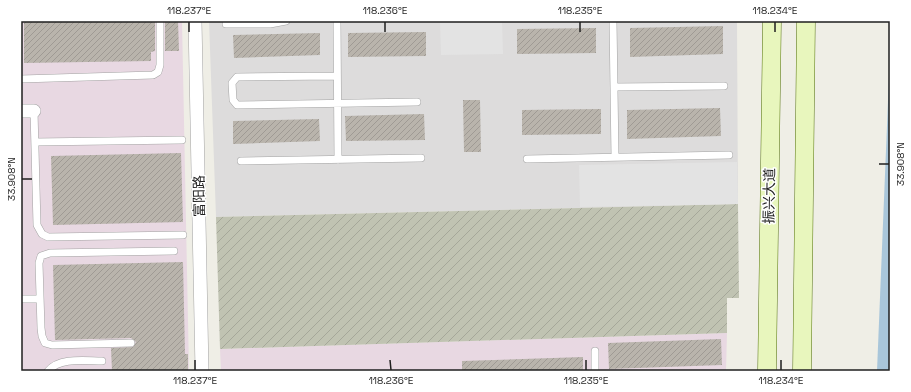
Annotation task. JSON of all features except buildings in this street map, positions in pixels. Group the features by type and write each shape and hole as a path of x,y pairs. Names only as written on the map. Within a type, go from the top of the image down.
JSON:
{"main road":[{"name":"振兴大道","path":"767,371 772,21"},
{"path":"802,371 806,21"}],"street":[{"name":"富阳路","path":"195,21 202,371"},
{"path":"21,112 34,111"}],"lane":[{"path":"21,79 153,75 158,72 160,65 160,21"},
{"path":"226,24 270,24 286,21"},
{"path":"337,21 338,160"},
{"path":"613,21 615,157"},
{"path":"337,76 237,78 232,83 232,100 237,105 417,102"},
{"path":"614,87 724,86"},
{"path":"34,111 37,225 42,234 48,237 183,235"},
{"path":"35,142 182,140"},
{"path":"527,159 729,155"},
{"path":"241,161 422,158"},
{"path":"131,343 52,345 45,342 41,332 39,263 41,256 50,253 174,251"},
{"path":"21,299 40,299"},
{"path":"595,351 595,371"},
{"path":"48,371 52,366 66,362 102,361"}],"shaded area":[{"path":"21,21 182,21 189,371 21,371"},
{"path":"209,21 737,21 738,204 216,217"},
{"path":"440,21 502,21 503,54 441,55"},
{"path":"737,162 738,204 580,207 579,165"},
{"path":"738,204 739,298 727,298 727,333 220,349 216,217"},
{"path":"727,333 726,371 221,371 220,349"}],"water":[{"path":"890,52 890,371 877,371"}]}
